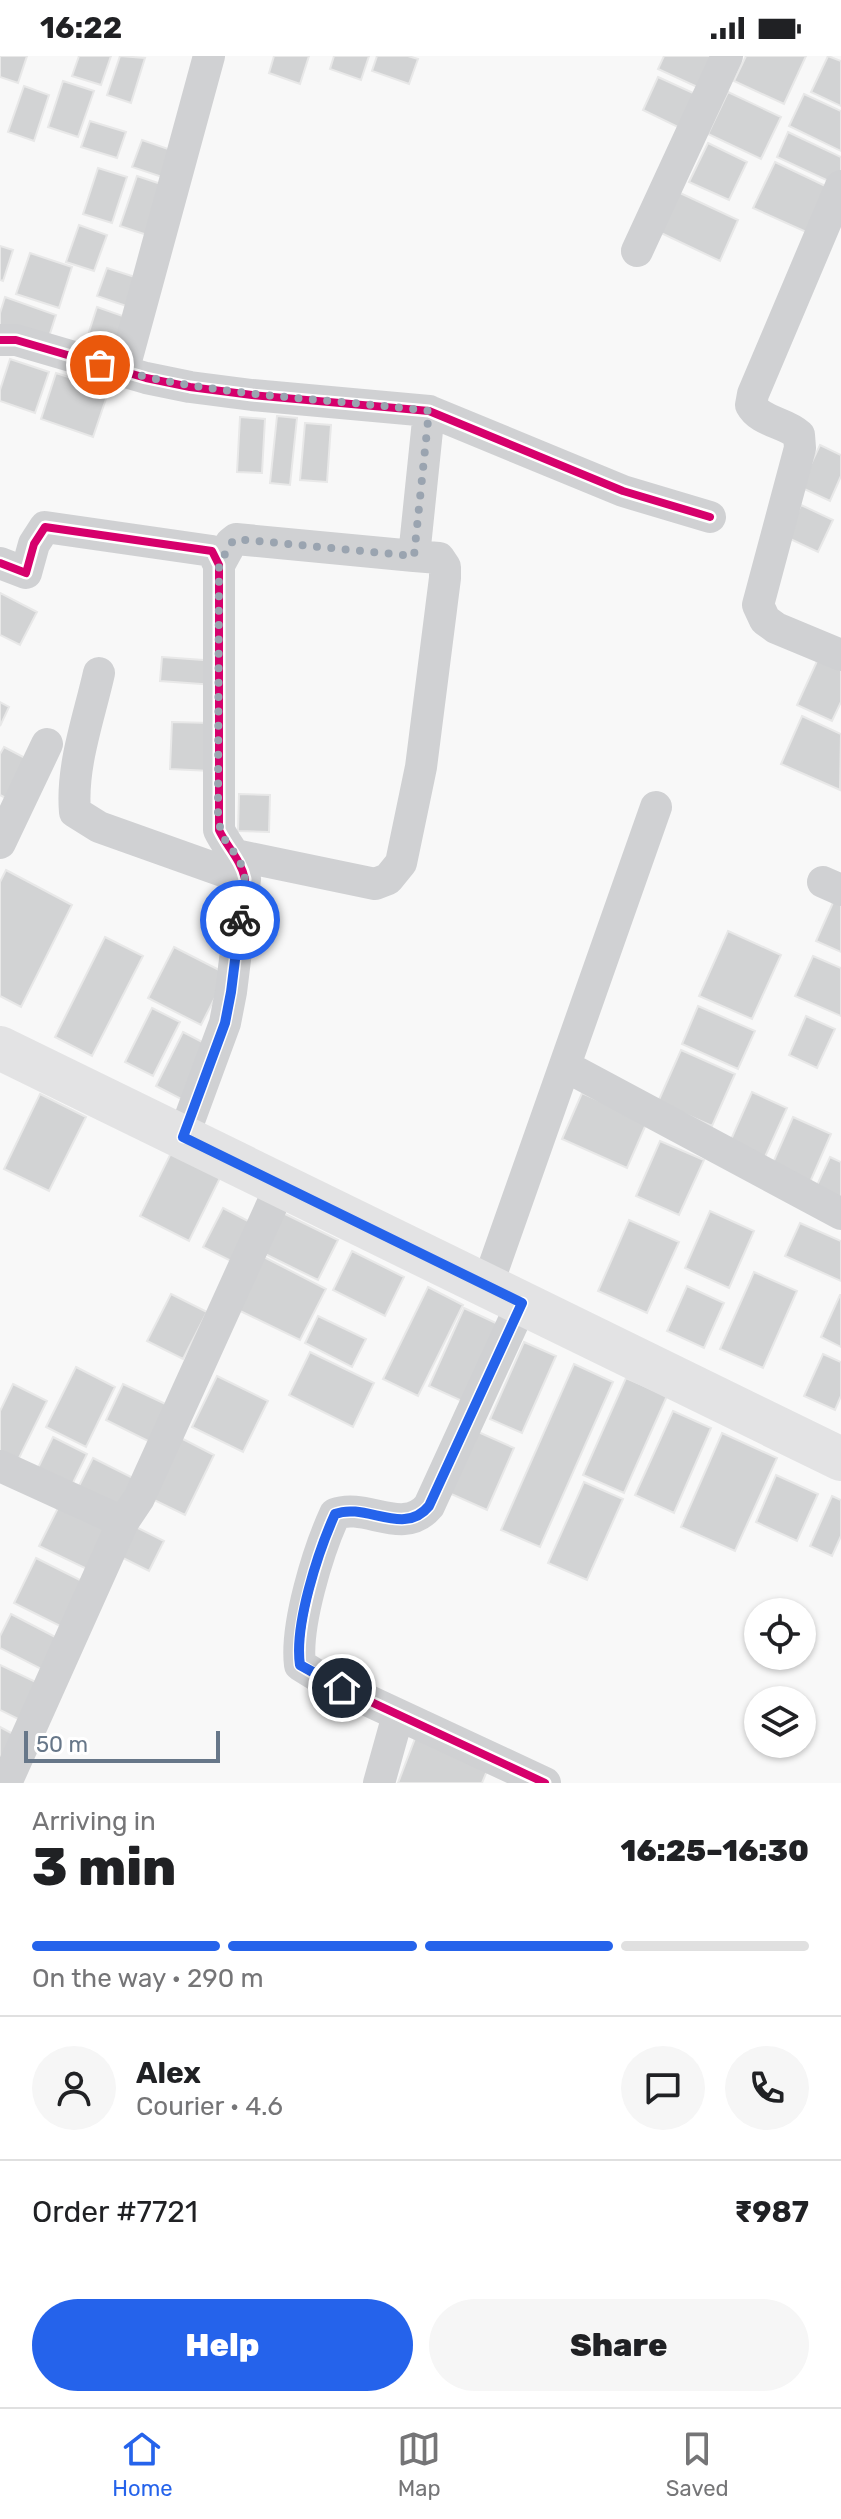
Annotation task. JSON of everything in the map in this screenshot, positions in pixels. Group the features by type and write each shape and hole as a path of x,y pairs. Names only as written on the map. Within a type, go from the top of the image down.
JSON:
{"highway":[{"path":"0,1048 839,1454"}],"street":[{"path":"123,372 209,56"},
{"path":"637,251 727,56"},
{"path":"841,186 751,405 755,414 790,427 799,435 800,448 758,605 765,620 776,628 841,655"},
{"path":"0,340 16,340 161,381 243,394 429,411 623,491 710,517"},
{"path":"414,556 429,411"},
{"path":"0,563 26,573 34,544 45,527 212,551 219,565 219,830 240,867 231,992 225,1023 183,1137"},
{"path":"99,673 77,769 75,812 99,827 240,867 375,884 388,879 401,863 421,767 445,567 439,558 236,539 219,565"},
{"path":"0,843 47,744"},
{"path":"545,1783 326,1681 300,1665 297,1647 300,1627 335,1514 345,1510 412,1519 422,1515 429,1506 504,1294 565,1066 656,807"},
{"path":"565,1066 841,1214"},
{"path":"6,1783 123,1522 139,1498 281,1185"},
{"path":"0,1466 123,1522"},
{"path":"379,1783 398,1715"}],"building":[{"path":"0,56 27,56 18,83 0,77"},
{"path":"79,56 111,56 101,85 72,76"},
{"path":"120,56 145,58 131,103 107,95"},
{"path":"274,56 309,56 300,84 269,73"},
{"path":"334,56 369,56 361,80 330,69"},
{"path":"377,56 418,59 409,84 372,71"},
{"path":"664,56 713,56 706,91 658,69"},
{"path":"746,56 806,56 784,104 734,81"},
{"path":"828,56 841,61 841,106 811,92"},
{"path":"658,77 702,97 686,131 643,110"},
{"path":"63,81 94,91 78,137 48,127"},
{"path":"24,86 49,95 34,141 8,132"},
{"path":"728,92 781,117 761,159 708,134"},
{"path":"804,94 841,111 841,151 789,126"},
{"path":"90,121 126,132 117,158 81,147"},
{"path":"788,132 841,157 841,175 837,185 777,157"},
{"path":"142,140 177,152 168,179 132,167"},
{"path":"708,143 747,162 729,200 689,182"},
{"path":"775,162 836,191 815,236 753,208"},
{"path":"98,168 127,177 112,223 83,214"},
{"path":"137,176 167,186 150,236 120,226"},
{"path":"678,192 738,220 720,261 659,232"},
{"path":"79,225 107,235 94,271 66,262"},
{"path":"0,246 13,250 3,281 0,280"},
{"path":"30,253 72,267 59,308 16,294"},
{"path":"107,268 141,279 132,308 97,296"},
{"path":"5,297 56,315 46,346 0,330 0,313"},
{"path":"97,307 137,321 126,354 86,341"},
{"path":"10,359 49,372 35,413 0,401 0,390"},
{"path":"56,373 109,390 93,437 41,419"},
{"path":"277,416 297,418 290,485 270,483"},
{"path":"240,417 265,419 262,473 237,472"},
{"path":"305,423 331,425 327,482 300,480"},
{"path":"820,445 841,455 841,476 830,501 800,487"},
{"path":"801,505 833,520 818,552 786,537"},
{"path":"0,593 37,612 20,645 0,635"},
{"path":"162,657 217,661 215,685 160,681"},
{"path":"818,659 841,670 841,702 832,721 797,705"},
{"path":"0,702 9,707 0,726"},
{"path":"802,716 841,734 840,790 781,764"},
{"path":"172,722 212,723 211,771 170,769"},
{"path":"4,747 31,761 11,801 0,795 0,754"},
{"path":"239,794 270,795 269,832 238,831"},
{"path":"6,870 72,905 21,1007 0,996 0,882"},
{"path":"835,898 841,901 841,952 816,941"},
{"path":"728,931 781,955 752,1019 699,996"},
{"path":"105,937 143,956 92,1056 55,1037"},
{"path":"174,947 227,974 201,1025 148,998"},
{"path":"813,956 841,968 841,1016 795,996"},
{"path":"698,1006 755,1031 738,1069 682,1044"},
{"path":"152,1008 180,1022 153,1076 125,1062"},
{"path":"806,1016 835,1029 817,1068 789,1055"},
{"path":"183,1032 210,1046 183,1100 156,1086"},
{"path":"681,1050 735,1074 712,1126 658,1102"},
{"path":"752,1092 787,1108 764,1159 729,1144"},
{"path":"582,1093 647,1122 627,1168 562,1139"},
{"path":"40,1094 86,1117 49,1191 4,1169"},
{"path":"793,1117 831,1134 807,1189 769,1172"},
{"path":"660,1141 704,1160 679,1215 636,1196"},
{"path":"171,1153 220,1178 189,1241 140,1216"},
{"path":"830,1157 841,1162 841,1209 812,1196"},
{"path":"223,1208 250,1222 231,1261 203,1247"},
{"path":"277,1210 338,1240 318,1280 257,1250"},
{"path":"710,1211 754,1231 729,1288 685,1268"},
{"path":"629,1220 679,1242 647,1313 598,1291"},
{"path":"800,1223 841,1241 841,1281 785,1256"},
{"path":"352,1251 404,1277 385,1316 333,1290"},
{"path":"258,1254 326,1289 300,1340 232,1307"},
{"path":"754,1272 797,1291 763,1368 720,1349"},
{"path":"687,1286 724,1303 704,1348 667,1331"},
{"path":"428,1287 463,1305 418,1396 383,1379"},
{"path":"171,1294 207,1312 183,1359 147,1341"},
{"path":"841,1295 841,1347 821,1337"},
{"path":"464,1308 498,1324 464,1402 429,1386"},
{"path":"318,1316 366,1339 352,1367 305,1343"},
{"path":"524,1342 556,1356 522,1433 490,1419"},
{"path":"310,1352 374,1383 353,1427 289,1395"},
{"path":"823,1354 841,1362 841,1396 835,1410 804,1396"},
{"path":"574,1364 613,1382 540,1547 501,1530"},
{"path":"76,1367 115,1387 86,1447 46,1427"},
{"path":"217,1376 268,1401 243,1452 192,1427"},
{"path":"626,1378 667,1396 624,1493 583,1475"},
{"path":"13,1384 47,1401 15,1466 0,1458 0,1411"},
{"path":"123,1384 172,1407 154,1444 106,1420"},
{"path":"673,1411 711,1428 674,1513 635,1495"},
{"path":"476,1431 514,1448 487,1510 449,1493"},
{"path":"722,1433 777,1458 735,1551 681,1527"},
{"path":"177,1436 214,1455 185,1515 148,1497"},
{"path":"53,1437 87,1454 69,1491 35,1474"},
{"path":"93,1458 133,1478 117,1509 77,1490"},
{"path":"776,1475 818,1494 797,1541 756,1522"},
{"path":"584,1482 623,1499 587,1580 548,1563"},
{"path":"832,1496 841,1500 841,1536 832,1556 810,1546"},
{"path":"59,1506 110,1532 91,1571 39,1546"},
{"path":"130,1524 164,1541 149,1571 115,1554"},
{"path":"36,1558 86,1583 64,1628 14,1603"},
{"path":"11,1614 63,1641 47,1672 0,1648 0,1636"},
{"path":"0,1665 40,1684 22,1721 0,1710"},
{"path":"0,1727 15,1735 0,1766"},
{"path":"416,1736 489,1766 482,1783 398,1783"}],"cycle path":[{"path":"0,340 16,340 146,378 190,387 429,411 623,491 710,517"},
{"path":"0,563 26,573 34,544 45,527 212,551 219,565 219,830 245,879 225,1023 183,1137"},
{"path":"522,1303 429,1506 408,1519 347,1511 335,1514 309,1589 299,1649 300,1665 326,1681 545,1783"}],"way so far":[{"path":"100,365 146,378 225,392 429,411 414,556 236,539 219,565 219,830 242,867 245,879 240,920"}],"route":[{"path":"240,920 225,1023 183,1137 522,1303 429,1506 422,1515 412,1519 396,1519 345,1510 335,1514 300,1627 297,1647 300,1665 342,1688"}]}
